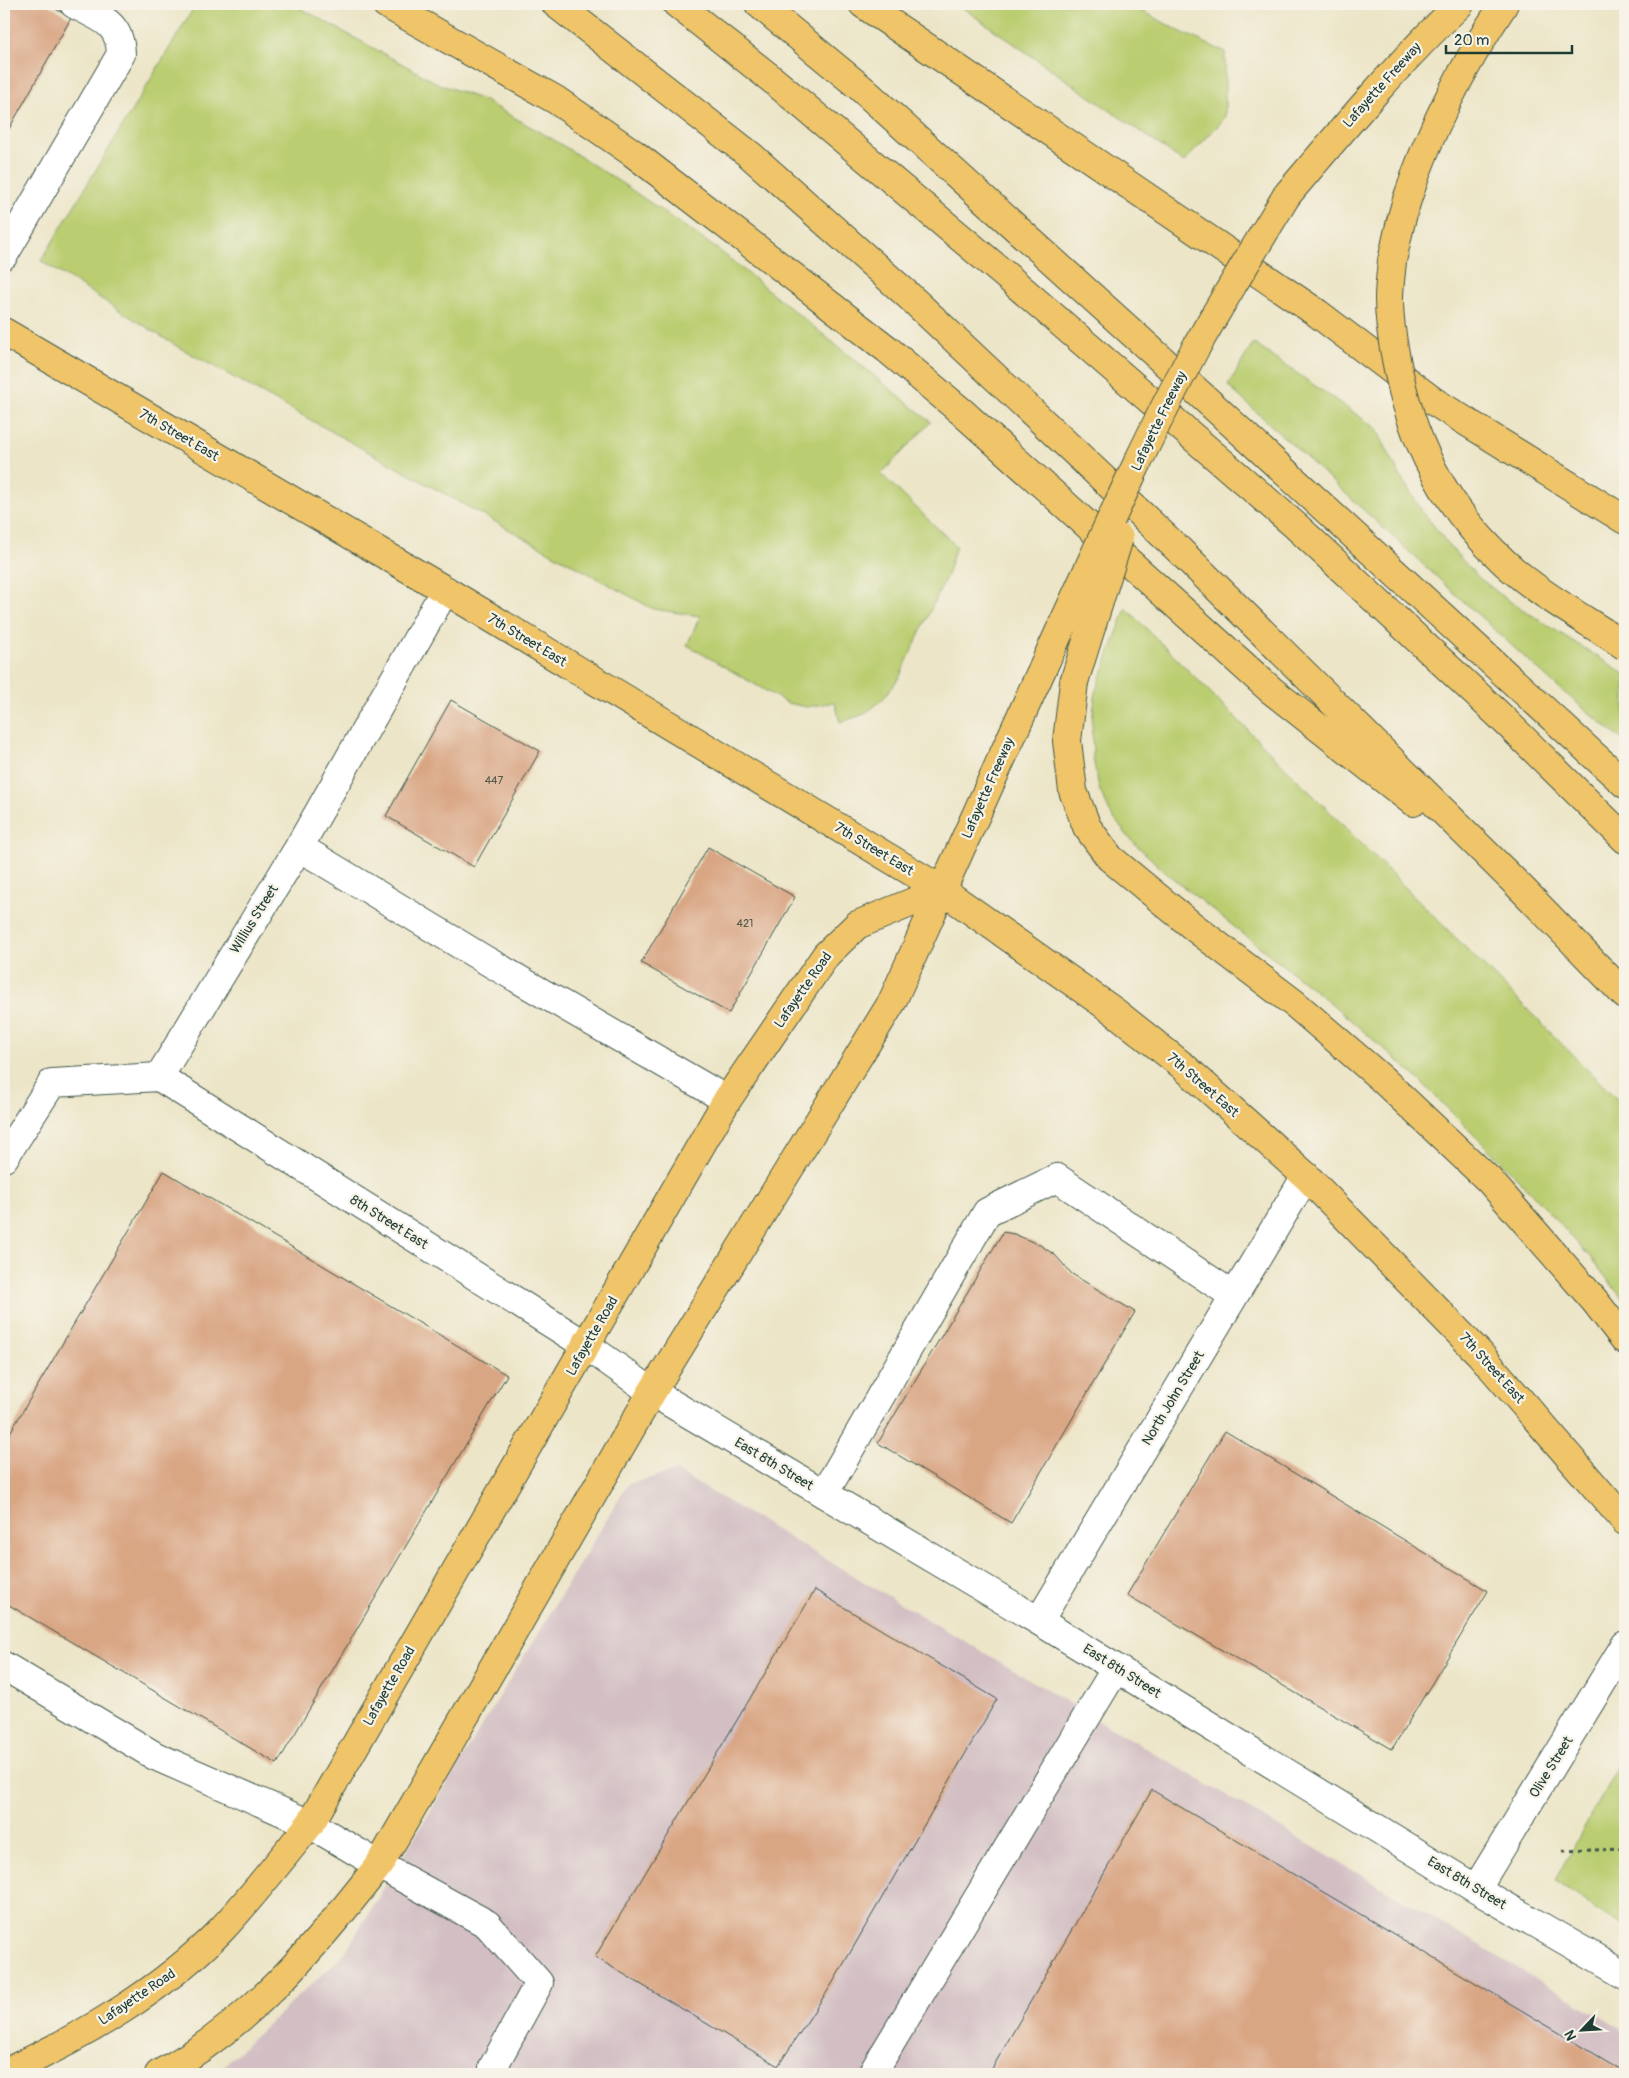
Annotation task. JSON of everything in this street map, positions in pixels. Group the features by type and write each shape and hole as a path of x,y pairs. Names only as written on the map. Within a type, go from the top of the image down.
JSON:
{"main road":[{"path":"386,4 556,100 633,153 887,349 962,412 1271,690 1524,890"},
{"path":"556,4 750,156 910,297 1179,550 1524,890 1625,995"},
{"path":"677,4 774,81 1010,279 1296,526 1499,715 1625,839"},
{"path":"759,4 868,95 1204,398 1625,784"},
{"path":"863,4 1317,312 1433,401 1625,520"},
{"name":"Lafayette Freeway","path":"942,890 1151,434 1194,352 1234,282 1287,195 1379,87 1460,4"},
{"path":"1504,4 1464,68 1428,143 1408,196 1392,261 1389,299 1393,340 1402,392 1417,438 1441,487 1467,524 1505,562 1555,600 1625,646"},
{"name":"7th Street East","path":"4,332 445,590 942,890 1115,1012 1183,1066 1306,1176 1480,1354 1625,1521"},
{"path":"1151,434 1074,682 1067,741 1073,791 1087,827 1110,858 1195,928 1295,1004 1381,1078 1490,1180 1594,1300 1625,1340"},
{"path":"159,2074 220,2034 279,1983 336,1921 379,1865 652,1392 892,1002 942,890"},
{"name":"Lafayette Road","path":"4,2074 67,2042 118,2012 170,1976 221,1930 310,1824 727,1100 826,955 832,949 857,925 942,890"}],"street":[{"path":"4,255 121,54 121,40 114,27 74,4"},
{"name":"Willius Street","path":"159,1077 298,847 445,590"},
{"path":"298,847 482,958 727,1100"},
{"path":"4,1158 52,1083 159,1077"},
{"name":"8th Street East","path":"159,1077 587,1346 618,1368"},
{"name":"North John Street","path":"1039,1621 1306,1176"},
{"path":"824,1494 987,1212 1057,1178 1234,1296"},
{"name":"East 8th Street","path":"618,1368 652,1392 1039,1621 1476,1889 1625,1975"},
{"name":"Olive Street","path":"1476,1889 1625,1645"},
{"path":"4,1666 155,1756 310,1824 379,1865 488,1924 539,1983 493,2067"},
{"path":"872,2074 1116,1668"}],"path":[{"path":"1563,1850 1625,1849"}],"shaded area":[{"path":"676,1471 1625,2031 1625,2074 215,2074 344,1954 628,1484"}],"green space":[{"path":"196,4 293,4 439,84 483,100 554,140 623,184 720,251 931,422 881,474 956,546 947,575 899,678 882,700 865,714 840,722 835,702 807,707 787,703 687,645 700,616 653,609 175,345 41,261"},
{"path":"957,4 1130,4 1179,31 1225,52 1225,118 1184,162"},
{"path":"1253,343 1376,428 1399,474 1422,511 1451,548 1479,578 1506,599 1625,674 1625,742 1555,685 1228,386"},
{"path":"1126,608 1625,1107 1625,1302 1590,1257 1523,1184 1413,1074 1332,1004 1166,873 1131,840 1112,816 1100,791 1093,759 1092,721 1096,690"},
{"path":"1625,1754 1625,1926 1597,1910 1555,1880"}],"building":[{"path":"4,4 47,4 71,18 4,138"},
{"path":"451,700 540,751 474,867 386,816"},
{"path":"708,847 795,897 729,1013 641,963"},
{"path":"164,1171 507,1375 277,1764 4,1602 4,1443"},
{"path":"1003,1232 1014,1234 1040,1245 1055,1255 1072,1274 1135,1312 1011,1523 878,1443"},
{"path":"1225,1431 1488,1591 1392,1749 1127,1595"},
{"path":"815,1590 997,1699 832,1984 778,2066 595,1957"},
{"path":"1152,1790 1625,2072 1625,2074 989,2074"}]}
